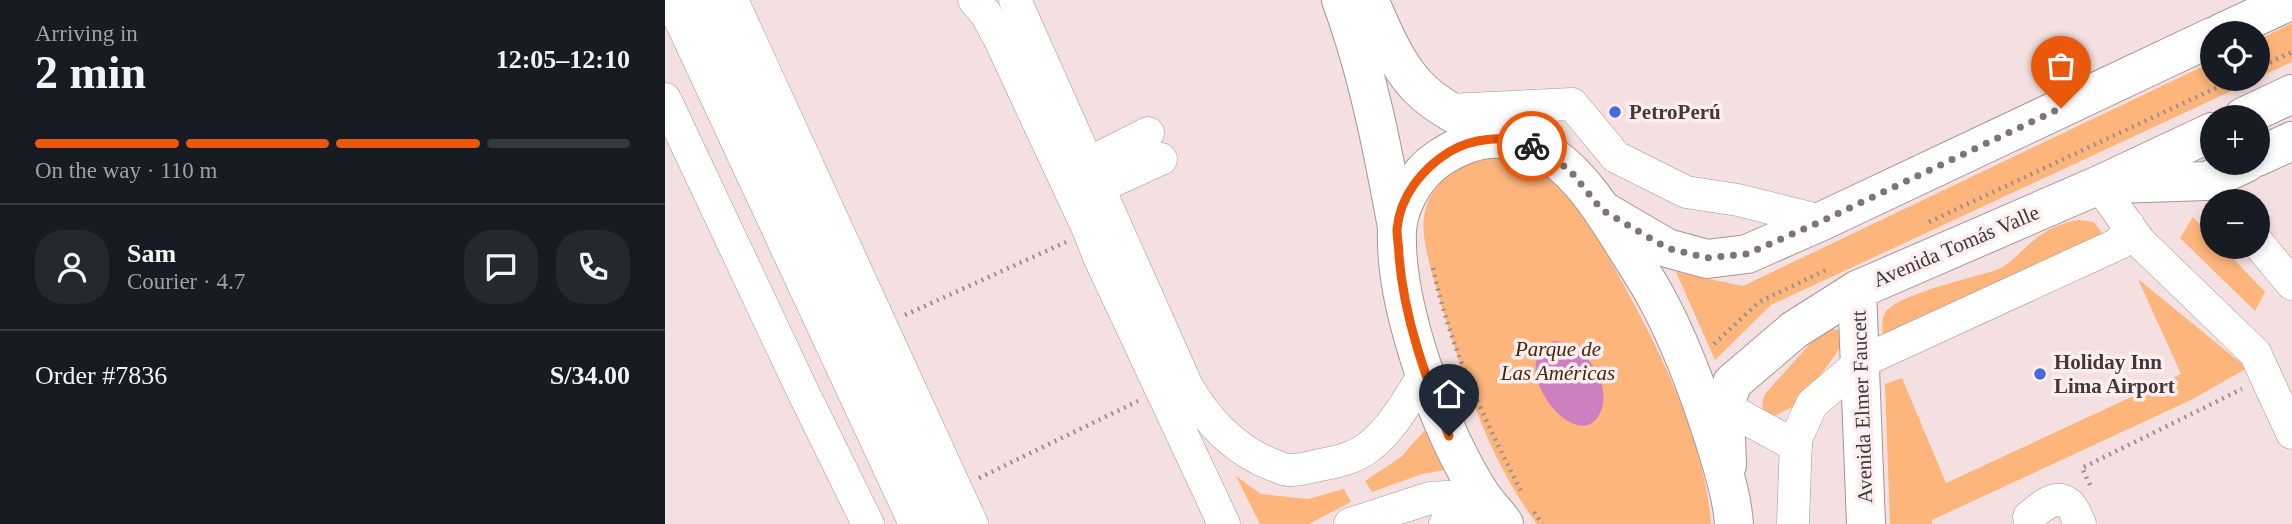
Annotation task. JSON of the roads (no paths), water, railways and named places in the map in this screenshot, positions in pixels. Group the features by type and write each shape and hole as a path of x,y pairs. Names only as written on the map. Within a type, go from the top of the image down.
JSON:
{"main road":[{"path":"1341,0 1361,62 1379,135 1397,229 1401,278 1411,326 1425,373 1449,436 1485,514"},
{"path":"1369,0 1399,63 1417,86 1448,110 1501,138 1527,144 1551,155 1572,173 1598,205 1655,295 1697,387 1733,511"},
{"path":"2247,21 2292,0"},
{"path":"1598,205 1667,248 1707,258 1747,254 2200,43"},
{"path":"2269,105 2292,94"},
{"path":"1397,229 1403,205 1415,182 1431,164 1464,145 1501,138"},
{"name":"Avenida Tomás Valle","path":"1733,511 1725,407 1731,383 1794,330 1857,290 2099,185 2200,138"},
{"path":"2270,152 2292,141"},
{"name":"Avenida Tomás Valle","path":"2217,189 2233,175"},
{"name":"Avenida Tomás Valle","path":"2099,185 2200,190"},
{"name":"Avenida Elmer Faucett","path":"1857,290 1866,524"}],"street":[{"path":"671,0 915,524"},
{"path":"701,0 865,347 943,524"},
{"path":"732,0 972,524"},
{"path":"974,0 986,14 1000,40 1224,524"},
{"path":"1015,0 1187,386 1202,411 1220,431 1242,449 1288,470 1343,460 1371,446 1394,422 1425,373"},
{"path":"665,99 868,524"},
{"path":"1448,110 1572,104 1616,157 1686,192 1738,200 1822,221"},
{"path":"1092,176 1154,146"},
{"path":"1598,205 1616,157"},
{"path":"2099,185 2140,242 2255,352 2292,433"},
{"path":"1793,524 1796,439 1812,404 1861,362 2120,243 2129,226"},
{"path":"2270,258 2292,284"},
{"path":"1725,407 1795,446"},
{"path":"1202,411 1220,477 1241,524"},
{"path":"1350,524 1430,498 1485,514"},
{"path":"2023,522 2044,503 2060,500 2070,504 2080,524"},
{"path":"1445,524 1485,514"}],"place":[{"name":"PetroPerú","path":"1615,112"},
{"name":"Holiday Inn Lima Airport","path":"2040,374"}],"park label":[{"name":"Parque de Las Américas","path":"1558,361"}]}
